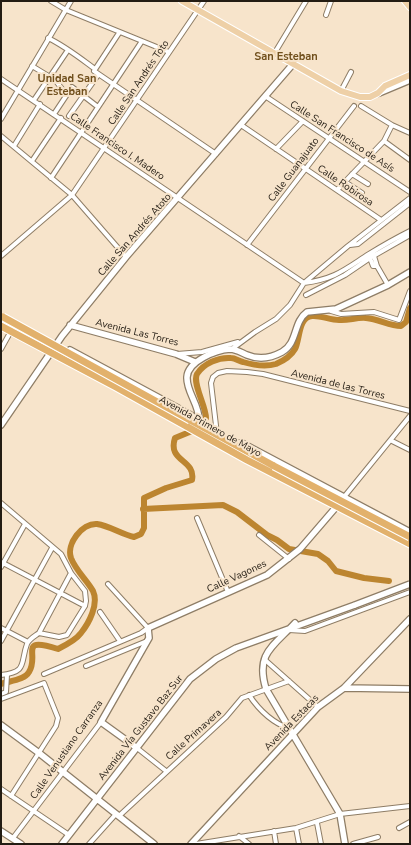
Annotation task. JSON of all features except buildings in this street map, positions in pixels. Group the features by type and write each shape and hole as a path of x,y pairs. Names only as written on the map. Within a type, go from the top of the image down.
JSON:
{"highway":[{"name":"Avenida Primero de Mayo","path":"2,315 242,450 410,537"},
{"name":"Avenida Primero de Mayo","path":"1,326 116,387 247,460 410,544"},
{"path":"116,387 116,380 121,377"}],"main road":[{"path":"182,1 341,91 360,97 370,97 378,94 385,86 410,75"},
{"path":"404,1 410,7"}],"street":[{"path":"51,1 66,10 119,33 169,52"},
{"path":"1,119 71,1"},
{"name":"Calle San Andrés Toto","path":"1,256 72,195 204,1"},
{"path":"274,54 306,1"},
{"path":"326,14 331,1"},
{"path":"404,1 410,11"},
{"path":"95,69 119,33"},
{"path":"48,38 64,45 68,50 95,69 94,71 113,85 216,154"},
{"path":"51,178 142,41"},
{"path":"34,100 68,50"},
{"name":"Calle San Andrés Atoto","path":"1,425 70,325 126,257 293,64"},
{"path":"32,66 56,80 67,95"},
{"path":"341,91 351,72"},
{"path":"69,116 85,95 98,74"},
{"name":"Calle Francisco I. Madero","path":"1,78 304,283"},
{"path":"378,94 410,80"},
{"path":"54,114 72,87 85,95 98,107"},
{"name":"Calle San Francisco de Asís","path":"265,96 410,192"},
{"path":"14,146 40,104"},
{"name":"Calle Guanajuato","path":"248,245 305,168 354,106"},
{"path":"361,106 392,125 410,133"},
{"path":"32,161 60,118"},
{"path":"276,149 303,121"},
{"name":"Calle Robirosa","path":"241,125 382,220"},
{"path":"337,190 384,141 392,125"},
{"path":"1,136 72,195 126,257"},
{"path":"384,141 410,160"},
{"path":"352,174 368,184"},
{"path":"345,182 362,193"},
{"path":"199,420 199,411 187,381 188,371 195,362 211,355 232,349 245,338 276,319 290,305 304,283 348,246 410,198"},
{"path":"348,246 358,244 410,203"},
{"path":"304,283 326,280 344,274 368,254 410,231"},
{"path":"306,295 410,235"},
{"path":"374,256 378,263 377,266 388,284"},
{"path":"370,258 373,266 377,266"},
{"path":"331,311 410,272"},
{"path":"232,349 258,358 276,355 290,345 296,325 304,314 311,310 331,311 341,314 374,312 399,320 410,291"},
{"name":"Avenida Primero de Mayo","path":"2,315 121,377 199,420 205,428"},
{"name":"Avenida Las Torres","path":"70,325 176,354 202,352 227,346 245,338"},
{"path":"1,348 11,331"},
{"path":"62,336 64,347"},
{"path":"176,354 195,362"},
{"name":"Avenida de las Torres","path":"217,436 211,383 213,377 218,373 227,371 262,374 410,411"},
{"path":"344,497 392,440 410,416"},
{"path":"392,440 410,450"},
{"name":"Avenida Primero de Mayo","path":"231,443 242,443 410,532"},
{"path":"1,503 52,548 61,554 71,573 85,591 85,606 67,635 59,637 39,633"},
{"name":"Calle Vagones","path":"148,628 267,575 298,551 337,506"},
{"path":"368,522 374,512"},
{"path":"197,518 228,592"},
{"path":"25,524 2,564 85,606"},
{"path":"259,534 289,559"},
{"path":"1,641 52,548"},
{"path":"1,694 6,692 7,684 4,675 20,670 28,642 39,633 71,573"},
{"path":"289,630 305,631 409,594 408,583"},
{"name":"Avenida Vía Gustavo Baz Sur","path":"62,844 190,679 201,669 236,648 289,630 408,583"},
{"path":"86,666 148,641 150,633 148,628 108,584"},
{"path":"100,612 120,641"},
{"name":"Avenida Estacas","path":"191,844 318,707 344,688 410,619"},
{"path":"295,623 268,650 264,658 262,674 266,689 340,814 345,844"},
{"path":"1,628 28,642"},
{"path":"44,674 141,633 148,628"},
{"name":"Calle Venustiano Carranza","path":"13,838 101,722 148,641"},
{"path":"264,658 318,707"},
{"name":"Calle Primavera","path":"89,844 118,815 226,717 239,701 249,695 289,681"},
{"path":"1,699 44,683 58,721 11,796"},
{"path":"344,688 410,689"},
{"path":"249,695 256,706 280,725 290,729"},
{"path":"101,722 166,771"},
{"path":"1,725 39,753 154,844"},
{"path":"1,789 69,835"},
{"path":"196,844 296,828 340,814 410,806"},
{"path":"317,822 321,844"},
{"path":"399,828 410,822"},
{"path":"296,828 298,844"},
{"path":"1,831 21,844"},
{"path":"274,831 276,844"},
{"path":"239,836 249,844"},
{"path":"353,844 378,838"}],"waterway":[{"path":"206,418 196,383 196,378 200,370 208,364 226,358 232,358 242,362 260,365 272,365 279,363 287,358 295,349 300,330 304,320 307,317 318,316 342,320 366,318 401,326 406,322 410,308"},
{"path":"1,684 20,679 27,675 32,666 32,649 34,646 38,645 58,649 79,636 92,613 95,596 91,587 71,558 71,547 76,535 86,527 97,524 134,537 141,534 144,528 144,498 166,488 192,480 190,468 175,452 174,446 175,438 192,431"},
{"path":"143,509 223,505 237,512 267,535 289,549 318,554 328,561 336,571 364,578 389,581"}],"district":[{"name":"San Esteban","path":"286,57"},
{"name":"Unidad San Esteban","path":"67,85"}]}
